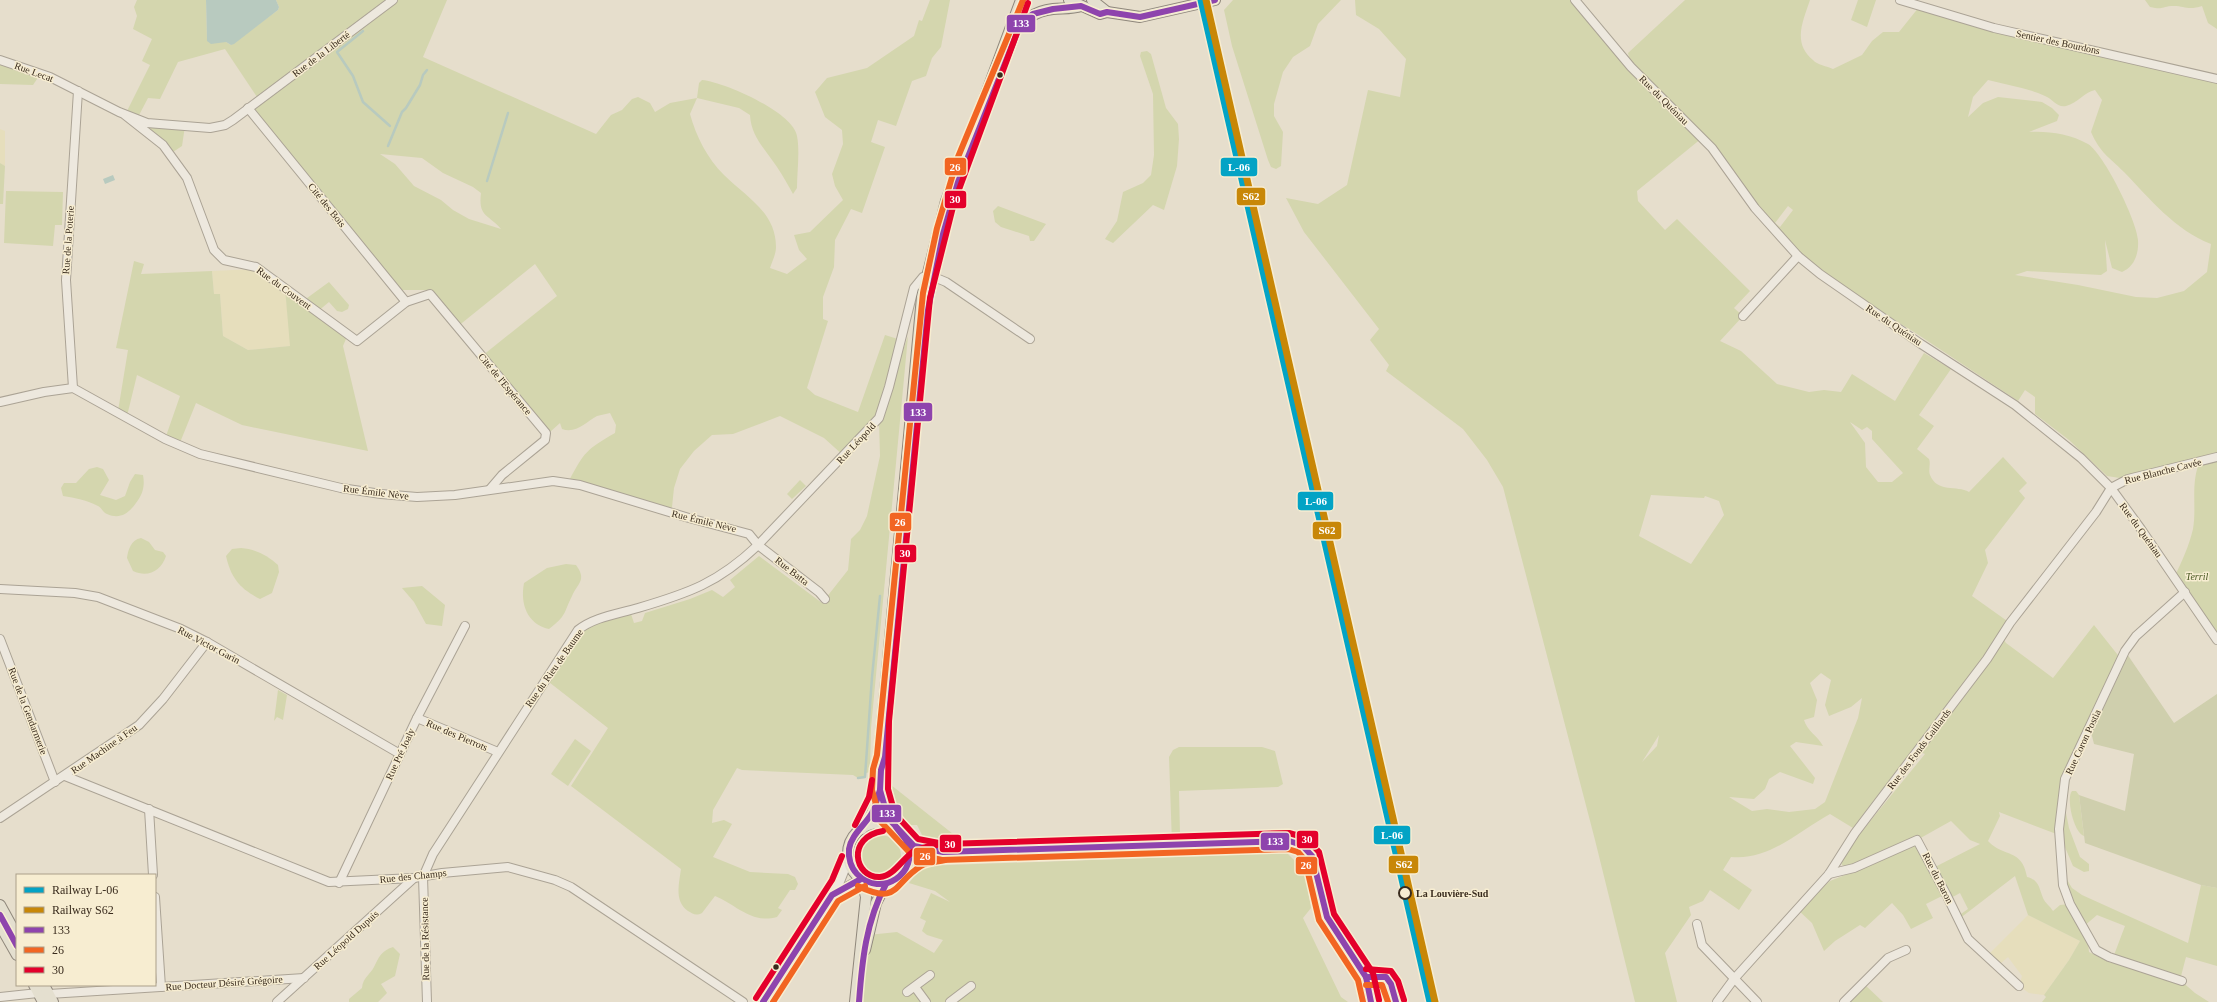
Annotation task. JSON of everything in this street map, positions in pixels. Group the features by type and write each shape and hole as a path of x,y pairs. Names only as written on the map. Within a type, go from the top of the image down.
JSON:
{"main road":[{"path":"880,790 872,813 862,829 851,842 849,859 851,867 862,879 873,884 886,884 899,878 907,867 910,853 906,839 888,818 880,790 879,756 881,720 922,297 946,201 1020,0"},
{"path":"1069,0 1100,14 1107,12 1140,17 1214,0"},
{"path":"1092,1 1107,12"},
{"path":"1005,40 1025,19 1033,14 1053,9 1081,6"},
{"path":"862,829 880,823 898,829"},
{"path":"855,1002 866,897 862,879"},
{"path":"859,1002 862,966 870,924 876,903 886,884"},
{"path":"0,905 16,934"},
{"path":"0,924 16,953"}],"street":[{"name":"Rue de la Liberté","path":"248,108 393,0"},
{"name":"Rue du Quéniau","path":"1575,0 1631,66 1712,148 1755,208 1798,256 1820,274 2033,418 2081,458 2111,488 2185,592 2217,640"},
{"name":"Sentier des Bourdons","path":"1900,0 1994,28 2217,79"},
{"name":"Rue Lecat","path":"0,60 34,70 67,85"},
{"name":"Rue du Couvent","path":"67,85 125,115 153,124 210,128 229,123 248,108"},
{"name":"Rue de la Poterie","path":"73,388 66,280 78,91"},
{"name":"Cité des Bois","path":"248,108 406,302"},
{"name":"Rue du Couvent","path":"125,115 162,145 187,178 214,250 220,258 256,267 357,341 406,302"},
{"path":"1743,316 1798,256"},
{"path":"928,276 946,282 1030,339"},
{"name":"Rue Léopold","path":"758,545 879,418 889,387 914,288 928,276"},
{"name":"Cité de l'Espérance","path":"406,302 430,294 546,433 545,440 502,475 490,489"},
{"path":"0,402 44,392 73,388"},
{"name":"Rue Émile Nève","path":"73,388 175,444 200,454 341,488 400,496 455,495 490,489 501,490 553,481 580,485 689,518 737,529 749,534 758,545"},
{"name":"Rue Blanche Cavée","path":"2111,488 2128,479 2217,457"},
{"name":"Rue des Fonds Gaillards","path":"1717,1002 1734,979 1829,874 1852,838 1987,659 2010,623 2096,512 2111,488"},
{"name":"Rue Batta","path":"758,545 819,592 825,599"},
{"name":"Rue du Rieu de Baume","path":"418,877 578,630 594,621 639,608 704,585 738,565 758,545"},
{"name":"Rue Victor Garin","path":"0,589 74,593 98,597 185,631 207,642 400,754"},
{"name":"Rue Coron Postia","path":"2182,981 2102,954 2096,950 2070,904 2063,885 2059,829 2066,779 2129,645 2185,592"},
{"name":"Rue Pré Joaly","path":"339,883 417,718 465,626"},
{"name":"Rue de la Gendarmerie","path":"0,639 55,782"},
{"name":"Rue Machine à Feu","path":"0,818 65,776 139,725 163,699 207,642"},
{"name":"Rue des Pierrots","path":"417,718 498,752"},
{"name":"Rue des Champs","path":"65,776 149,808 321,880 339,883 418,877 442,873 508,867 520,869 555,880 571,886 743,1002"},
{"path":"149,808 153,874"},
{"path":"906,839 919,848 943,852 1289,841 1297,843"},
{"name":"Rue du Baron","path":"1829,874 1854,868 1917,840 1968,939 2019,986"},
{"path":"907,867 919,858 943,852"},
{"path":"763,1002 832,895 844,875 849,859"},
{"name":"Rue Léopold Dupuis","path":"277,1002 418,877"},
{"name":"Rue de la Résistance","path":"418,877 427,1002"},
{"path":"832,895 862,879"},
{"path":"156,912 161,987"},
{"path":"1697,924 1702,945 1757,1002"},
{"path":"1844,1002 1888,958 1906,950"},
{"path":"907,992 930,975"},
{"name":"Rue Docteur Désiré Grégoire","path":"0,997 44,993 304,978"},
{"path":"950,1002 960,999 971,986"},
{"path":"915,987 926,1002"}],"shaded area":[{"path":"206,0 276,0 279,7 278,10 234,44 231,45 226,42 211,44 207,41"},
{"path":"0,129 5,131 5,166 0,163"},
{"path":"113,175 115,180 105,184 103,179"},
{"path":"256,269 285,288 291,346 248,350 223,336 220,294 214,294 212,271"},
{"path":"2028,915 2080,941 2069,960 2044,995 2029,993 2019,986 2022,976 2008,957 2000,964 1986,957"}],"green space":[{"path":"137,0 206,0 207,41 226,42 231,45 278,10 279,7 276,0 447,0 423,57 596,134 611,115 622,110 632,99 638,97 650,103 655,112 670,103 697,98 690,114 695,130 707,154 724,175 758,206 771,224 775,235 776,247 775,255 770,268 787,274 807,259 799,250 794,235 810,232 843,200 835,186 832,174 843,144 842,130 825,117 815,92 827,78 867,68 914,36 919,20 922,21 930,0 950,0 941,47 932,58 926,76 912,81 896,126 878,120 871,142 885,147 862,213 851,209 835,240 834,267 823,297 823,319 828,321 807,388 815,395 858,412 885,335 901,340 879,418 844,456 824,438 780,416 733,434 712,435 694,451 680,469 674,488 672,507 668,511 569,481 587,452 598,443 615,433 616,425 610,413 597,416 581,427 572,430 562,429 560,423 550,432 546,433 482,356 557,296 535,264 457,327 429,290 401,290 248,108 259,100 225,49 178,62 160,99 148,98 137,119 185,126 182,146 170,154 125,115 150,65 142,61 152,39 133,29 137,16 134,7","holes":["380,154 422,158 443,173 473,187 481,193 480,201 483,211 501,229 469,219 453,210 441,200 414,186 395,164"]},
{"path":"1233,0 1341,0 1318,24 1310,46 1293,57 1283,72 1274,104 1274,116 1283,132 1281,166 1276,169 1271,167 1268,160 1232,46 1224,10"},
{"name":"Terril","path":"1355,0 1575,0 1631,66 1628,53 1685,0 1810,0 1802,24 1801,39 1803,46 1815,62 1833,69 1862,55 1872,41 1883,32 1899,32 1919,7 2217,79 2217,640 2175,576 2183,559 2193,529 2194,487 2200,461 2121,481 2120,478 2107,476 2069,440 2035,414 2035,397 2025,390 2018,401 1914,332 1831,281 1798,256 1702,138 1637,191 1638,201 1665,230 1677,219 1750,291 1734,308 1743,316 1720,341 1741,351 1777,384 1809,392 1824,390 1841,392 1852,374 1895,401 1924,353 1951,369 1919,415 1934,426 1917,449 1929,459 1929,473 1933,481 1948,488 1969,492 2003,457 2027,483 2019,491 2025,498 1985,550 1988,563 1972,596 2010,623 2001,636 2006,643 2053,678 2094,625 2121,659 2065,779 2065,808 2069,828 2080,857 2089,864 2089,871 2084,872 2073,866 2059,833 2059,835 1999,812 2000,816 1988,841 2000,850 2017,857 2025,868 2027,877 2036,882 2044,900 2053,911 2060,905 2070,904 2066,878 2072,888 2082,895 2188,943 2201,885 2217,888 2217,966 2186,957 2180,980 2195,993 2209,1002 2042,1002 2046,997 2044,995 2069,960 2080,941 2028,915 2015,876 1959,919 1958,916 1968,909 1960,893 1949,899 1946,894 1926,904 1933,918 1911,929 1903,915 1892,903 1865,928 1860,925 1835,941 1824,951 1812,923 1797,909 1830,881 1855,871 1842,865 1840,858 1925,754 1913,749 1853,828 1830,814 1771,850 1745,857 1731,857 1723,870 1752,890 1739,910 1710,890 1703,901 1689,907 1691,915 1665,953 1677,1002 1635,1002 1595,840 1503,487 1487,460 1463,429 1386,371 1389,365 1370,340 1379,329 1304,232 1286,198 1318,204 1347,185 1368,90 1400,97 1406,59 1379,29 1356,15","holes":["1988,80 2038,93 2048,97 2060,106 2070,105 2091,91 2095,90 2102,100 2091,132 2098,145 2105,154 2164,213 2186,231 2211,244 2207,272 2184,291 2157,298 2136,297 2078,285 2015,275 2027,271 2101,275 2107,271 2105,240 2112,268 2122,272 2130,267 2137,255 2138,240 2136,231 2119,189 2095,150 2088,144 2074,138 2059,134 2029,132 2057,121 2059,115 2052,108 2042,102 1998,97 1983,103 1968,117 1973,97","1788,206 1793,210 1780,227 1775,223","1850,422 1862,430 1867,427 1872,431 1872,439 1903,473 1892,482 1878,482 1866,467 1865,443","1651,495 1704,498 1705,496 1719,501 1724,515 1691,564 1639,536","1821,673 1831,680 1825,705 1829,716 1851,707 1862,698 1858,718 1825,802 1815,809 1789,812 1767,809 1752,811 1729,797 1754,799 1765,789 1769,779 1780,772 1813,784 1815,778 1790,746 1796,742 1823,746 1805,724 1804,720 1814,717 1817,700 1810,683","1659,735 1657,746 1642,762","1951,821 1970,840 1980,844 1933,868 1917,840","2097,915 2125,926 2111,963 2089,952 2088,942 2083,927"]},
{"path":"1858,0 1876,0 1867,27 1851,20"},
{"path":"2145,0 2217,0 2217,29 2208,23 2202,6 2193,8 2171,6 2157,8 2150,7"},
{"path":"1147,51 1151,54 1166,108 1178,124 1179,139 1177,166 1164,210 1153,205 1113,243 1105,239 1117,221 1123,192 1143,183 1151,175 1154,155 1153,94 1140,56 1141,52"},
{"path":"0,60 41,73 33,85 0,84"},
{"path":"702,80 712,82 741,92 771,108 784,117 793,127 797,136 798,155 797,188 793,194 779,170 756,137 750,115 739,108 697,98 699,83"},
{"path":"0,163 5,166 3,204 0,204"},
{"path":"6,191 63,192 62,225 55,225 53,246 4,243"},
{"path":"998,206 1046,224 1034,241 1030,241 1029,236 1001,227 995,222 993,211"},
{"path":"134,261 144,264 141,274 212,271 214,294 220,294 223,336 248,350 290,346 285,288 303,301 329,282 349,305 348,309 342,312 337,311 329,302 317,312 348,334 343,346 368,451 242,425 196,403 179,445 165,439 180,396 137,375 127,416 118,411 128,350 116,348"},
{"path":"908,336 871,728 870,772 866,773 865,777 858,778 853,775 742,770 737,768 713,810 712,823 724,820 732,824 713,857 750,872 788,874 795,877 798,884 795,890 790,890 778,908 782,910 777,917 759,918 752,916 715,896 702,913 693,914 684,907 679,897 678,892 681,869 571,786 608,728 545,679 578,630 630,611 634,623 642,621 645,613 690,599 712,590 723,597 735,587 730,580 759,556 822,603 848,570 851,539 860,530 867,516 880,456 879,421"},
{"path":"97,467 103,469 109,480 100,495 116,500 125,496 130,482 135,474 143,475 144,486 142,493 130,510 124,514 120,516 112,516 90,502 63,496 61,488 64,483 76,483 89,469"},
{"path":"800,480 806,486 792,499 787,494"},
{"path":"141,538 149,542 155,550 163,552 166,556 161,566 153,572 144,574 133,571 127,558 132,543"},
{"path":"241,548 261,553 278,565 279,572 272,593 260,599 247,591 237,582 228,564 226,556 232,549"},
{"path":"566,564 576,565 581,574 581,578 566,611 562,617 549,629 535,623 530,618 524,605 524,583 547,568"},
{"path":"422,586 445,605 442,626 426,624 414,602 402,588"},
{"path":"2125,651 2174,723 2217,694 2217,888 2201,885 2085,843 2079,795 2125,811 2134,754 2094,744 2091,732"},
{"path":"278,690 287,695 283,720 277,717 274,721"},
{"path":"575,739 591,751 568,786 551,774"},
{"path":"1179,747 1262,747 1275,751 1283,784 1278,787 1179,791 1180,834 1296,831 1297,843 1172,844 1169,757 1173,750"},
{"path":"891,785 967,845 926,843 917,825 908,825 895,811"},
{"path":"2072,791 2076,791 2079,795 2084,836 2080,833 2074,822 2070,807 2070,794"},
{"path":"876,835 884,835 892,838 898,844 901,856 898,868 892,874 884,877 876,877 868,874 862,868 859,860 859,852 862,844 868,838"},
{"path":"1283,849 1305,871 1311,908 1303,918 1341,997 1348,1002 859,1002 868,935 897,932 934,953 943,940 927,935 922,931 926,921 920,918 931,893 950,902 935,891 909,883 922,866 1258,854"},
{"path":"393,947 400,954 395,976 381,984 387,993 378,1002 349,1002 349,999 362,988 365,979 381,955 386,950"},
{"path":"1863,983 1883,1002 1844,1002"}],"waterway":[{"path":"363,31 337,52 353,76 363,102 390,126"},
{"path":"388,146 402,112 420,85 423,75 427,70"},
{"path":"487,181 508,113"},
{"path":"858,778 865,777 872,677 880,596"}],"rail line":[{"name":"L-06","path":"1201,0 1430,1002"},
{"name":"S62","path":"1206,0 1435,1002"}],"transit line":[{"name":"26","path":"1023,0 958,157 937,228 923,293 877,755 873,769 872,790 881,822 910,853 942,860 1288,849 1298,852 1305,860 1319,920 1358,980 1363,1002"},
{"name":"133","path":"1215,0 1140,17 1107,12 1100,14 1081,6 1053,9 1033,14 1021,23 958,182 943,234 928,310 885,757 881,770 880,790 888,818 914,846 943,852 1289,841 1302,845 1312,856 1327,917 1366,977 1371,1002"},
{"name":"30","path":"1028,3 954,203 930,298 889,721 888,789 895,814 918,839 944,844 1289,833 1306,838 1319,852 1334,914 1373,973 1379,1000"},
{"name":"30","path":"855,825 869,797 872,780"},
{"name":"133","path":"880,790 872,813 852,839 849,849 853,869 867,881 877,884 887,883 896,879 908,864 910,853 907,842 896,827"},
{"name":"30","path":"883,831 871,835 863,841 859,848 858,857 860,864 864,871 871,876 880,877 890,874 914,851 941,844"},
{"name":"30","path":"756,998 832,880 842,856"},
{"name":"26","path":"858,886 871,892 881,894 889,893 921,866 945,860"},
{"name":"133","path":"763,1002 832,895 861,879"},
{"name":"133","path":"859,1002 869,927 879,898 886,884"},
{"name":"26","path":"773,1002 838,901 865,886"},
{"name":"133","path":"0,915 16,944"},
{"name":"30","path":"1366,969 1391,971 1398,981 1404,1000"},
{"name":"133","path":"1366,977 1386,977 1391,984 1396,1002"},
{"name":"26","path":"1366,985 1382,985 1388,1002"}],"place":[{"name":"La Louvière-Sud","path":"1405,893"}]}
